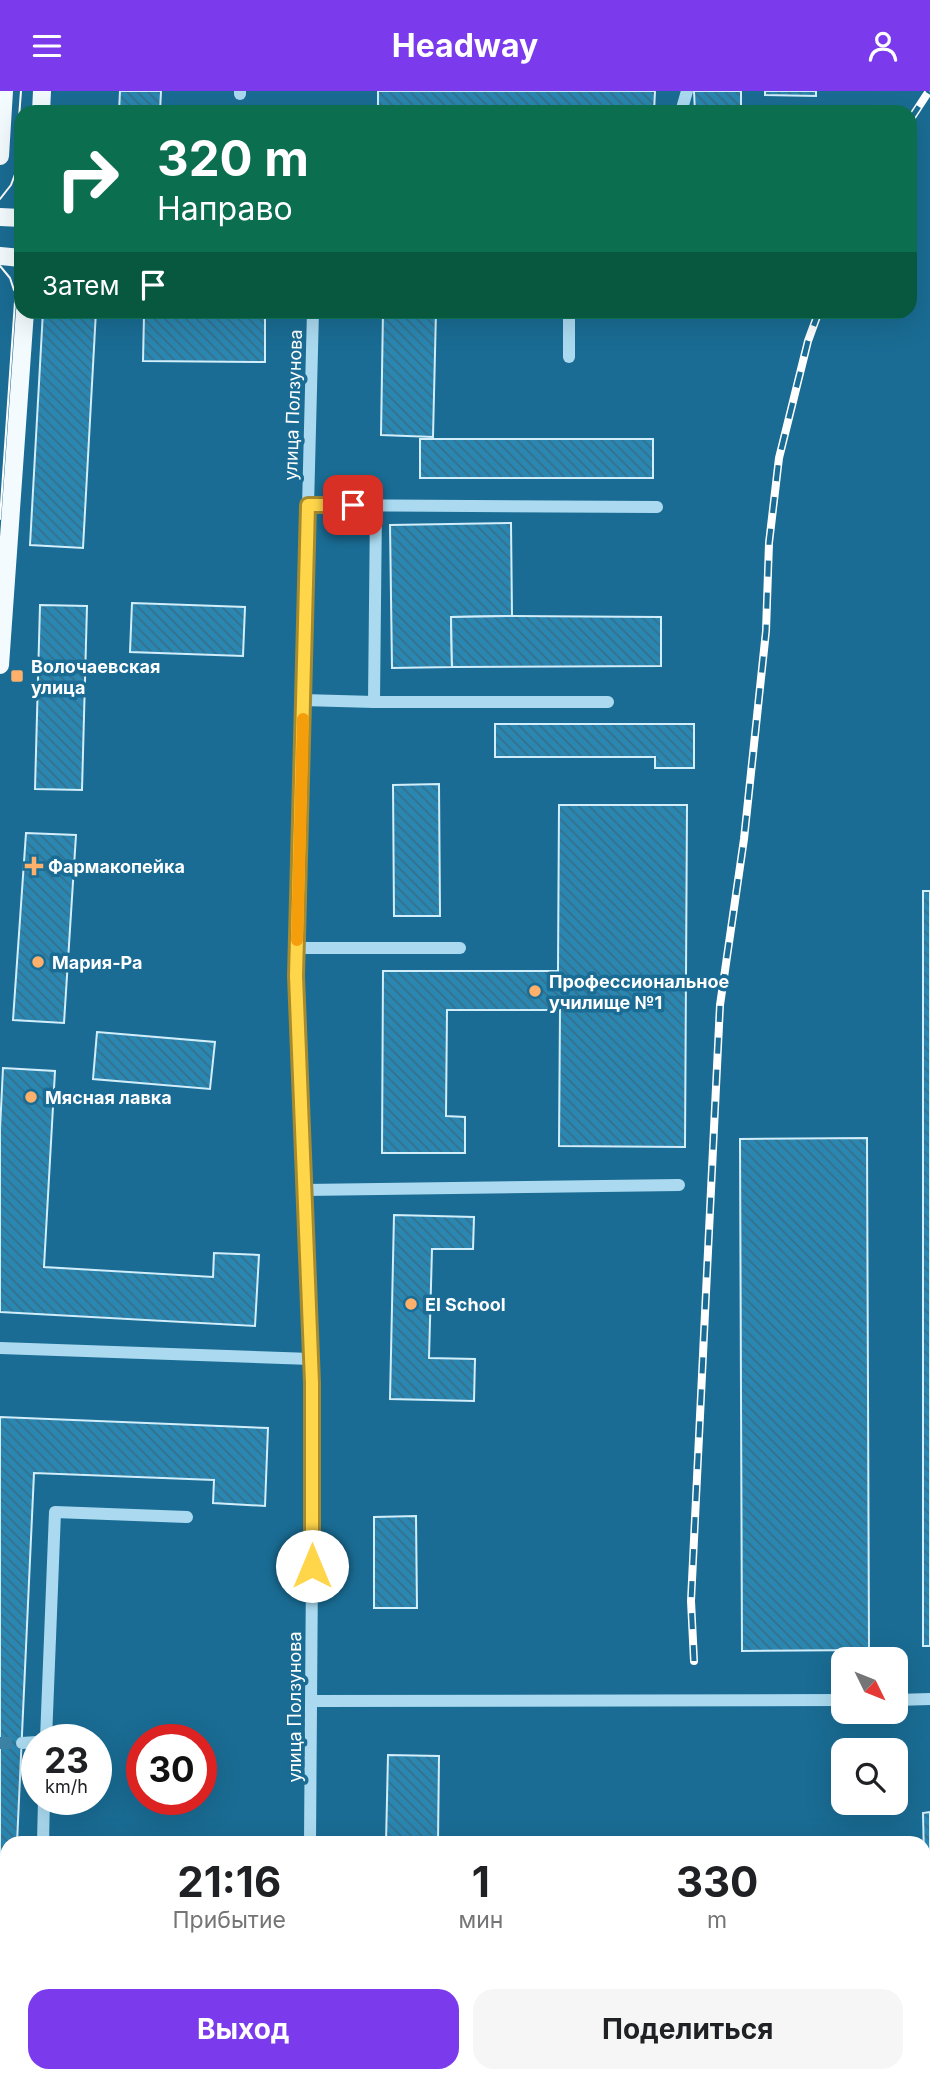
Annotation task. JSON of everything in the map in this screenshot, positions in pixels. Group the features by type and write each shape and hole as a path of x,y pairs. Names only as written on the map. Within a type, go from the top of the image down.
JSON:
{"main road":[{"path":"0,156 4,91"},
{"path":"0,665 24,319"}],"street":[{"name":"улица Ползунова","path":"310,1836 313,1431 297,949 313,319"},
{"path":"569,319 569,357"},
{"path":"308,505 657,507"},
{"path":"374,702 376,505"},
{"path":"303,700 608,702"},
{"path":"297,949 460,948"},
{"path":"304,1190 679,1185"},
{"path":"0,1348 311,1359"},
{"path":"47,1724 55,1512 187,1517"},
{"path":"908,1700 930,1699"},
{"path":"312,1701 831,1700"},
{"path":"43,1836 44,1815"}],"building":[{"path":"120,91 161,91 160,105 119,105"},
{"path":"378,91 655,91 654,105 378,105"},
{"path":"694,91 741,91 741,105 695,105"},
{"path":"765,91 816,91 816,96 765,95"},
{"path":"43,319 96,319 83,548 30,545"},
{"path":"144,319 265,319 265,362 143,361"},
{"path":"383,319 436,319 433,437 381,435"},
{"path":"420,439 653,439 653,478 420,478"},
{"path":"511,523 512,616 451,617 452,667 392,668 390,525"},
{"path":"132,603 245,607 243,656 130,652"},
{"path":"40,605 87,606 82,790 35,789"},
{"path":"451,617 661,617 661,666 452,667"},
{"path":"495,724 694,724 694,768 655,768 655,757 495,757"},
{"path":"439,784 440,916 394,916 393,785"},
{"name":"Профессиональное училище №1","path":"559,805 687,805 685,1147 559,1146 560,1010 447,1010 446,1116 465,1117 465,1153 382,1153 383,971 558,971"},
{"path":"26,833 76,835 64,1023 13,1020"},
{"path":"923,891 930,891 930,1646 923,1646"},
{"path":"97,1032 215,1042 210,1089 93,1079"},
{"path":"3,1068 55,1071 44,1267 213,1277 214,1253 259,1255 255,1326 0,1312 0,1129"},
{"path":"867,1138 869,1647 831,1647 831,1650 742,1651 740,1139"},
{"name":"El School","path":"394,1215 474,1217 473,1249 432,1249 429,1358 475,1359 474,1401 390,1399"},
{"path":"0,1417 268,1428 265,1506 213,1503 214,1480 34,1473 17,1836 0,1836"},
{"path":"416,1516 417,1608 374,1608 374,1517"},
{"path":"388,1755 439,1756 438,1836 386,1836"},
{"path":"930,1812 930,1836 924,1836 923,1813"}],"tunnel":[{"path":"0,1743 21,1743"}],"tram line":[{"path":"20,105 21,91"},
{"path":"0,199 14,177"},
{"path":"0,266 10,278 14,290"},
{"path":"0,519 14,316"}],"railway":[{"path":"917,109 929,91"},
{"path":"694,1661 691,1601 720,1005 744,839 766,631 769,543 779,458 808,341 816,319"}],"slow traffic":[{"path":"297,940 303,719"}],"place":[{"name":"Волочаевская улица","path":"17,676"},
{"name":"Фармакопейка","path":"34,866"},
{"name":"Мария-Ра","path":"38,962"},
{"name":"Профессиональное училище №1","path":"535,991"},
{"name":"Мясная лавка","path":"31,1097"},
{"name":"El School","path":"411,1304"}],"route":[{"path":"312,1566 312,1383 296,976 308,505 353,505"}]}
